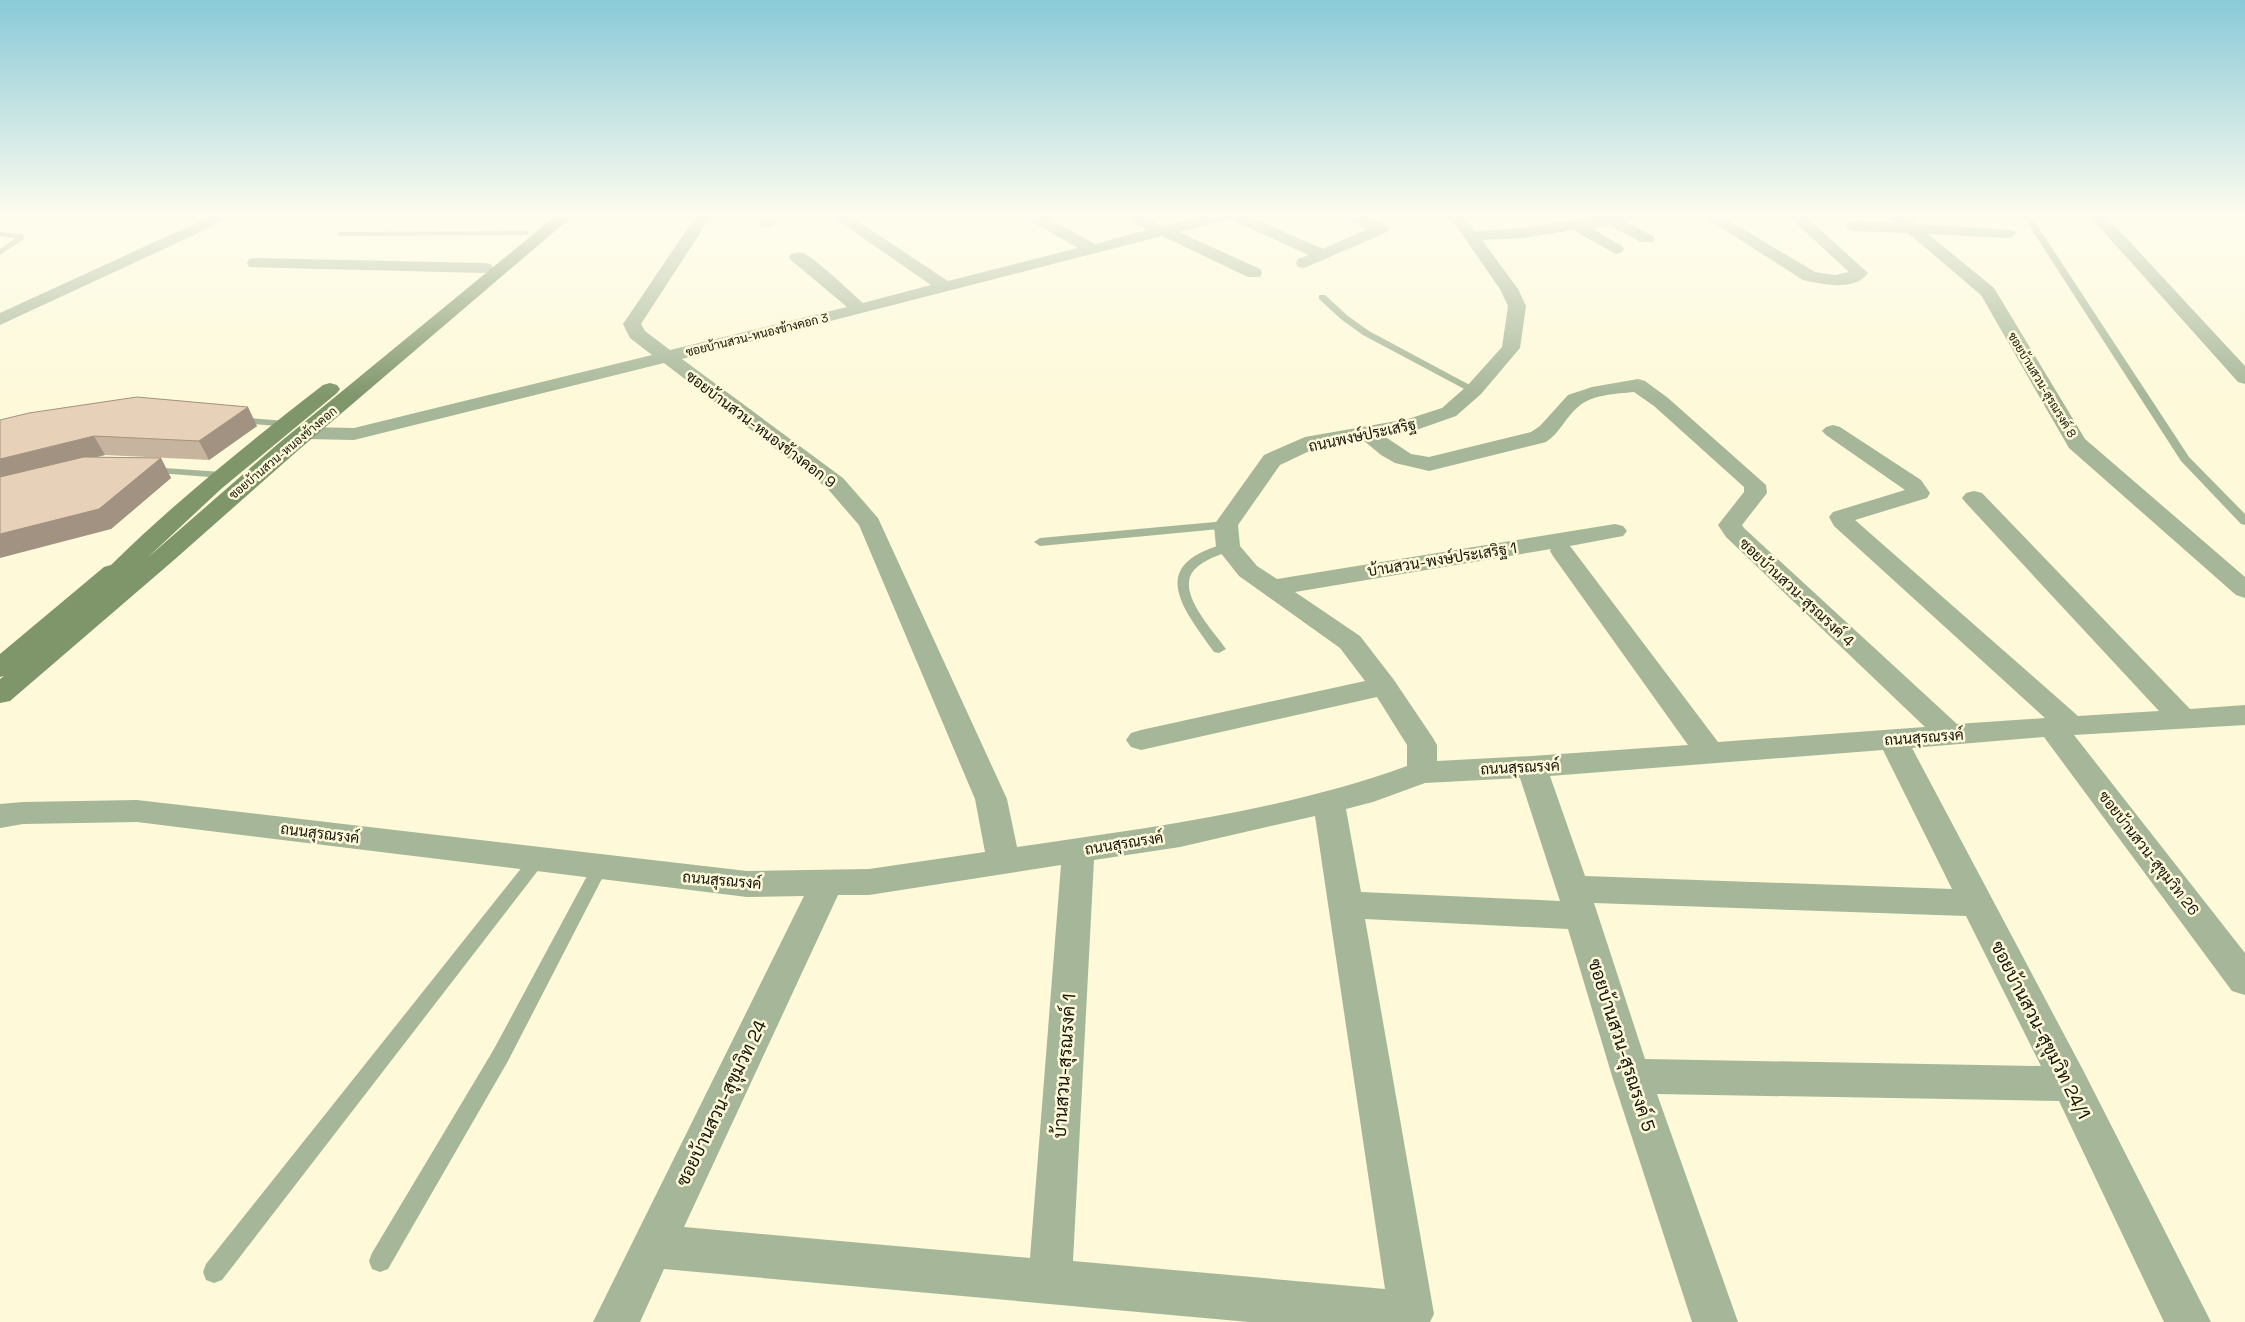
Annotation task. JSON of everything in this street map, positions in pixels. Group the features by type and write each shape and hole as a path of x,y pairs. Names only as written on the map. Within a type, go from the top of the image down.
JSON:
{"main road":[{"name":"ซอยบ้านสวน-หนองข้างคอก","path":"0,693 166,555 296,429 477,275"},
{"name":"ซอยบ้านสวน-หนองข้างคอก","path":"0,693 136,554 222,475 296,429 490,275"},
{"path":"0,668 136,554"},
{"path":"0,711 166,555"}],"street":[{"path":"0,320 97,275"},
{"name":"ซอยบ้านสวน-หนองข้างคอก 9","path":"664,275 632,324 637,334 666,358 835,484 870,523 991,799 1003,862"},
{"path":"820,275 860,309"},
{"path":"927,275 945,287"},
{"name":"ซอยบ้านสวน-หนองข้างคอก 3","path":"296,429 354,434 666,358 993,275"},
{"name":"ถนนพงษ์ประเสริฐ","path":"1227,536 1272,460 1313,442 1412,426 1449,412 1474,390 1511,348 1517,306 1499,275"},
{"path":"1807,275 1826,279 1848,278 1856,275"},
{"name":"ซอยบ้านสวน-สุรณรงค์ 8","path":"1967,275 1988,292 2077,443 2245,590"},
{"path":"2151,275 2245,378"},
{"path":"8,298 34,303"},
{"name":"ซอยบ้านสวน-สุรณรงค์ 4","path":"1368,433 1397,456 1418,464 1429,464 1538,436 1546,433 1571,401 1591,394 1638,386 1661,402 1755,485 1756,493 1730,525 1731,530 1950,735"},
{"name":"ซอยบ้านสวน-สุขุมวิท 26","path":"1833,431 1913,485 1919,493 1841,517 1842,521 2062,727 2240,966"},
{"path":"1974,498 2183,719"},
{"name":"บ้านสวน-พงษ์ประเสริฐ 1","path":"1270,588 1614,531"},
{"path":"1227,536 1248,571 1350,642 1384,686 1422,745 1422,772"},
{"path":"1562,551 1710,753"},
{"path":"1141,740 1384,686"},
{"name":"ถนนสุรณรงค์","path":"0,816 23,813 137,811 747,884 869,882 1180,835 1362,794 1422,772 1532,767 2183,719 2238,722"},
{"name":"ซอยบ้านสวน-สุขุมวิท 24/1","path":"1892,739 2070,1084 2188,1322"},
{"name":"ซอยบ้านสวน-สุรณรงค์ 5","path":"1532,767 1631,1076 1715,1322"},
{"path":"652,1246 1050,1281 1412,1318 1330,801"},
{"name":"บ้านสวน-สุรณรงค์ 1","path":"1050,1281 1078,851"},
{"name":"ซอยบ้านสวน-สุขุมวิท 24","path":"616,1322 827,883"},
{"path":"1346,906 1577,903 1976,903"},
{"path":"1631,1076 2070,1084"}],"lane":[{"path":"2065,275 2185,458 2245,521"},
{"path":"1322,297 1366,333 1474,390"},
{"path":"229,419 296,429"},
{"path":"139,469 222,475"},
{"path":"1040,542 1227,536"},
{"path":"1219,649 1182,594 1181,584 1184,574 1227,536"},
{"path":"214,1272 536,860"},
{"path":"380,1261 501,1055 600,867"}],"building":[{"path":"137,397 248,407 199,441 94,436 0,459 0,420 29,413"},
{"path":"84,457 161,458 99,509 0,534 0,477"}]}
